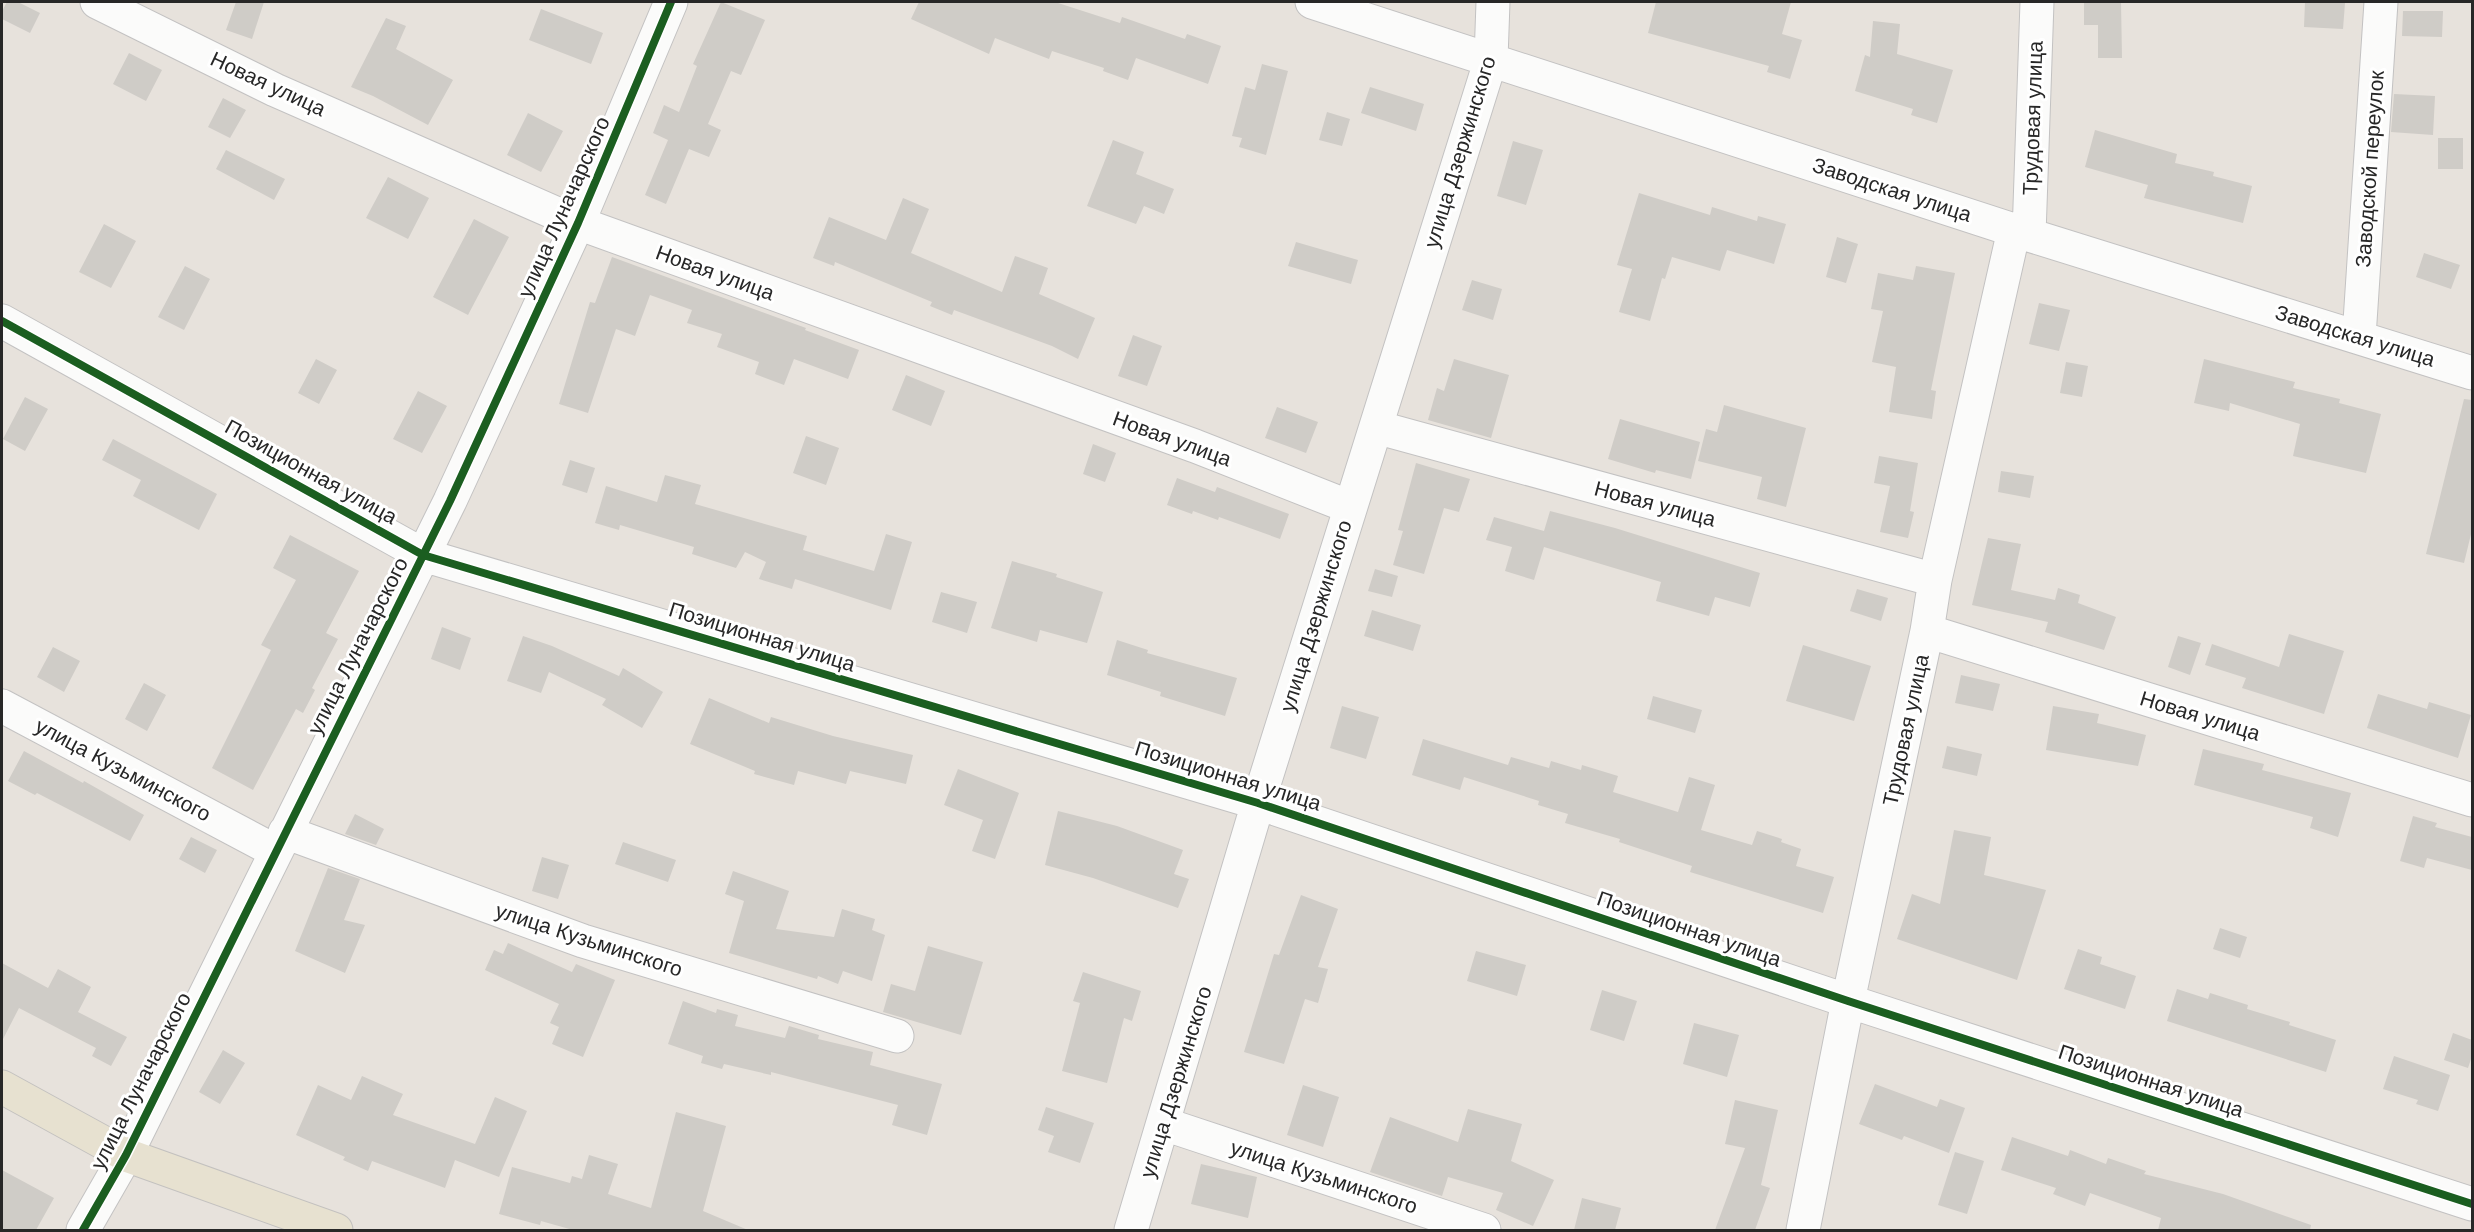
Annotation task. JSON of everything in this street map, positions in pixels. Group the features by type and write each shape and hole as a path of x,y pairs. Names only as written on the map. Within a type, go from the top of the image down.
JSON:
{"main road":[{"path":"2,1087 126,1155 336,1230"}],"street":[{"name":"Новая улица","path":"97,2 275,90 578,224 1195,446 1350,507"},
{"name":"улица Луначарского","path":"83,1230 126,1155 423,555 578,224 671,2"},
{"name":"Заводская улица","path":"1312,2 2021,232 2472,373"},
{"name":"улица Дзержинского","path":"1131,1230 1258,803 1491,59 1493,2"},
{"name":"Трудовая улица","path":"1803,1230 1848,1002 1927,631 1935,580 2021,232 2037,2"},
{"name":"Заводской переулок","path":"2358,337 2381,2"},
{"name":"Позиционная улица","path":"2,321 423,555 1258,803 1848,1002 2472,1203"},
{"name":"Новая улица","path":"1376,427 1935,580"},
{"name":"Новая улица","path":"1927,631 2472,800"},
{"name":"улица Кузьминского","path":"2,706 280,841 583,941 897,1036"},
{"name":"улица Кузьминского","path":"1164,1124 1484,1230"}],"building":[{"path":"7,2 18,2 40,13 30,33 2,19 2,11"},
{"path":"236,2 264,2 252,39 226,30"},
{"path":"721,2 765,20 741,75 731,71 708,124 721,130 709,157 689,149 666,204 645,195 668,140 653,133 664,105 679,112 697,66 693,64"},
{"path":"919,2 1055,2 1120,23 1122,17 1185,39 1187,34 1221,46 1208,84 1136,58 1128,80 1103,71 1104,68 1052,51 1049,59 995,38 989,54 911,19"},
{"path":"1656,2 1791,2 1782,34 1802,40 1790,79 1767,72 1769,66 1648,33"},
{"path":"2084,2 2121,2 2122,58 2098,58 2098,25 2084,25"},
{"path":"2305,2 2345,3 2343,29 2304,27"},
{"path":"541,9 603,33 591,64 529,40"},
{"path":"2403,11 2443,11 2442,37 2402,36"},
{"path":"386,18 406,26 396,49 453,80 428,125 351,87"},
{"path":"1873,21 1900,24 1897,54 1953,70 1937,123 1911,115 1913,109 1855,91 1865,55 1870,57"},
{"path":"129,53 162,70 146,101 113,84"},
{"path":"1262,64 1288,71 1266,155 1239,147 1242,138 1232,136 1245,87 1255,90"},
{"path":"1370,87 1424,104 1416,131 1361,113"},
{"path":"2394,94 2435,96 2433,135 2391,132"},
{"path":"223,98 246,110 230,138 208,127"},
{"path":"1327,112 1350,119 1342,146 1319,140"},
{"path":"528,113 563,131 541,172 507,155"},
{"path":"2095,130 2177,154 2175,163 2214,172 2213,176 2252,186 2243,223 2144,198 2148,185 2085,167"},
{"path":"2438,138 2463,138 2463,169 2438,169"},
{"path":"1113,140 1144,152 1136,174 1174,189 1164,214 1144,206 1136,224 1087,206"},
{"path":"1513,141 1543,150 1526,205 1497,196"},
{"path":"226,150 285,179 274,200 216,169"},
{"path":"388,177 429,198 408,239 366,218"},
{"path":"1639,193 1710,215 1712,207 1757,221 1758,216 1786,224 1774,264 1727,250 1720,271 1672,257 1665,279 1662,278 1650,321 1619,312 1632,269 1617,265"},
{"path":"903,198 929,209 911,253 1002,292 1015,256 1048,268 1039,294 1095,318 1078,359 1052,346 954,310 952,315 930,306 932,302 835,262 834,266 813,258 829,217 886,240"},
{"path":"474,219 509,237 468,315 433,297"},
{"path":"104,224 136,241 111,288 79,272"},
{"path":"1837,237 1858,244 1846,283 1826,277"},
{"path":"1296,242 1358,260 1351,284 1288,266"},
{"path":"2424,253 2460,265 2451,289 2416,277"},
{"path":"612,257 806,328 805,330 859,350 848,379 794,359 784,385 755,374 759,362 717,347 722,334 687,323 692,310 650,295 635,336 616,329 588,413 559,404 590,302 595,303"},
{"path":"185,266 210,279 184,330 158,317"},
{"path":"1916,266 1955,273 1931,390 1936,391 1932,419 1889,412 1896,367 1872,362 1883,311 1871,309 1878,273 1913,280"},
{"path":"1472,280 1502,289 1493,320 1462,310"},
{"path":"2039,303 2070,310 2059,351 2029,344"},
{"path":"1133,335 1162,346 1147,386 1118,376"},
{"path":"316,359 337,370 319,404 298,393"},
{"path":"1454,359 1509,375 1491,438 1428,420 1437,388 1444,391"},
{"path":"2204,359 2295,382 2293,388 2340,399 2339,403 2381,414 2366,473 2293,456 2300,424 2230,403 2229,411 2194,403"},
{"path":"2066,362 2088,366 2082,397 2060,393"},
{"path":"906,375 945,391 931,426 892,410"},
{"path":"418,391 447,406 422,453 393,439"},
{"path":"25,397 48,409 25,451 3,439"},
{"path":"2464,399 2472,400 2472,530 2464,563 2426,554"},
{"path":"1724,405 1806,428 1786,507 1757,499 1762,477 1698,461 1706,429 1717,432"},
{"path":"1277,407 1318,422 1306,453 1265,438"},
{"path":"1620,419 1700,442 1691,479 1656,470 1655,473 1608,459"},
{"path":"806,436 839,448 826,485 793,473"},
{"path":"113,439 217,494 199,530 133,496 141,480 102,460"},
{"path":"1093,444 1116,453 1105,482 1083,474"},
{"path":"1879,456 1918,463 1910,511 1914,512 1908,538 1880,532 1890,486 1874,483"},
{"path":"570,460 595,468 587,493 562,485"},
{"path":"1416,463 1470,479 1459,512 1444,508 1424,574 1393,565 1403,531 1398,530"},
{"path":"2001,471 2034,476 2030,498 1998,492"},
{"path":"665,475 701,485 695,504 807,536 803,550 874,571 886,534 912,542 891,610 795,579 792,589 759,579 766,562 745,552 736,568 692,554 694,547 620,525 619,530 595,523 606,486 657,502"},
{"path":"1177,478 1215,492 1217,487 1289,514 1280,539 1219,517 1218,520 1193,511 1192,514 1167,505"},
{"path":"1550,511 1615,528 1760,573 1750,607 1715,597 1709,616 1656,601 1661,582 1544,547 1534,580 1505,571 1512,547 1486,540 1494,517 1544,531"},
{"path":"290,535 359,571 326,633 338,639 312,688 315,690 303,713 296,709 253,790 212,768 271,650 261,645 296,580 273,568"},
{"path":"1988,538 2021,544 2011,590 2055,600 2058,588 2080,595 2078,603 2116,617 2104,650 2045,632 2048,622 1972,605"},
{"path":"1012,561 1057,574 1056,577 1103,592 1087,643 1040,630 1037,642 991,628"},
{"path":"1375,569 1398,576 1392,597 1368,591"},
{"path":"1857,589 1888,598 1881,621 1850,611"},
{"path":"941,592 977,602 967,633 932,622"},
{"path":"1372,610 1421,625 1413,651 1364,636"},
{"path":"442,627 471,638 460,670 431,659"},
{"path":"2289,634 2344,651 2324,714 2242,688 2246,678 2205,665 2212,644 2279,667"},
{"path":"523,636 552,646 619,676 623,668 663,692 642,728 602,705 606,699 549,672 541,693 507,681"},
{"path":"2178,636 2201,643 2190,675 2168,667"},
{"path":"1117,640 1148,650 1147,653 1237,678 1225,716 1160,696 1161,692 1107,675"},
{"path":"1803,645 1871,666 1854,721 1786,701"},
{"path":"53,647 80,661 64,692 37,677"},
{"path":"1961,675 2000,684 1993,711 1955,703"},
{"path":"144,683 166,695 147,731 125,719"},
{"path":"2378,694 2427,709 2429,702 2471,715 2458,758 2367,728"},
{"path":"1653,696 1702,710 1695,733 1647,719"},
{"path":"709,698 769,723 771,717 833,736 913,755 906,784 850,771 846,784 798,771 794,785 754,774 755,771 690,744"},
{"path":"1342,706 1379,717 1366,759 1330,748"},
{"path":"2053,706 2099,714 2097,723 2146,735 2138,766 2046,750"},
{"path":"1423,739 1508,765 1511,757 1549,768 1551,761 1581,770 1582,765 1618,776 1613,792 1678,812 1689,777 1715,785 1701,830 1752,845 1757,831 1782,839 1781,842 1801,849 1796,866 1834,877 1823,913 1690,872 1692,866 1619,842 1620,839 1565,823 1568,814 1538,805 1539,801 1464,777 1460,790 1412,775"},
{"path":"1947,746 1982,754 1977,776 1942,768"},
{"path":"2203,749 2264,764 2262,770 2351,793 2338,837 2310,828 2313,817 2194,785"},
{"path":"24,751 144,815 130,841 37,793 35,795 8,781"},
{"path":"958,769 1019,793 995,859 972,851 983,820 944,805"},
{"path":"1058,811 1117,826 1183,850 1174,874 1189,879 1178,908 1093,878 1045,865"},
{"path":"355,814 384,829 376,845 345,834"},
{"path":"2413,816 2437,823 2435,827 2472,837 2472,870 2427,858 2424,868 2400,861"},
{"path":"1954,830 1991,837 1984,875 2046,890 2017,980 1897,939 1912,894 1940,904"},
{"path":"191,837 217,850 205,873 179,859"},
{"path":"623,842 676,860 668,882 615,864"},
{"path":"542,857 569,865 558,899 532,891"},
{"path":"328,868 360,879 344,920 365,925 345,973 295,951"},
{"path":"733,871 789,891 776,929 834,937 842,909 875,919 872,930 885,935 872,981 843,971 838,984 818,976 817,979 729,953 744,901 725,894"},
{"path":"1301,895 1338,909 1318,967 1328,969 1318,1003 1305,999 1284,1064 1244,1052 1274,954 1279,955"},
{"path":"2220,928 2247,937 2240,958 2213,949"},
{"path":"508,943 572,972 576,964 615,980 583,1057 552,1044 559,1027 550,1023 559,1004 485,970 494,950 503,954"},
{"path":"928,946 983,962 961,1035 883,1012 891,984 915,991"},
{"path":"2078,949 2102,957 2100,964 2136,976 2125,1009 2064,989"},
{"path":"1476,951 1526,965 1517,996 1467,981"},
{"path":"2,963 48,988 58,969 91,987 78,1012 127,1037 111,1066 92,1056 96,1048 19,1008 2,1041"},
{"path":"1083,972 1141,991 1132,1021 1124,1018 1107,1083 1062,1071 1080,1003 1073,1001"},
{"path":"2177,989 2208,999 2210,993 2248,1005 2247,1009 2290,1022 2289,1025 2336,1040 2326,1072 2167,1021"},
{"path":"1602,990 1637,1001 1624,1041 1590,1030"},
{"path":"683,1001 716,1013 717,1009 738,1015 735,1026 785,1038 789,1026 819,1035 818,1039 873,1052 870,1065 942,1084 927,1135 892,1125 898,1105 771,1072 771,1075 724,1064 722,1069 701,1063 703,1056 668,1044"},
{"path":"1694,1023 1739,1035 1727,1077 1683,1064"},
{"path":"2453,1033 2472,1040 2472,1056 2468,1068 2444,1060"},
{"path":"223,1050 245,1063 220,1104 199,1092"},
{"path":"2394,1056 2450,1075 2438,1111 2416,1104 2418,1100 2383,1089"},
{"path":"362,1076 403,1094 393,1115 475,1144 495,1097 527,1111 499,1177 455,1160 445,1188 372,1161 368,1171 343,1160 345,1157 296,1135 318,1085 351,1100"},
{"path":"1875,1084 1937,1107 1940,1099 1965,1108 1949,1153 1904,1136 1902,1140 1859,1124"},
{"path":"1303,1085 1339,1097 1323,1147 1287,1135"},
{"path":"1735,1100 1778,1110 1761,1185 1770,1188 1755,1230 1715,1230 1745,1148 1725,1144"},
{"path":"1046,1107 1094,1123 1080,1163 1048,1152 1054,1136 1038,1130"},
{"path":"1468,1109 1522,1124 1511,1161 1554,1180 1533,1226 1496,1210 1503,1193 1448,1177 1442,1196 1370,1172 1390,1117 1458,1142"},
{"path":"676,1112 726,1126 703,1211 748,1230 573,1230 541,1221 540,1225 499,1214 512,1167 570,1183 572,1176 582,1179 589,1155 618,1164 608,1194 651,1208"},
{"path":"2012,1137 2068,1156 2070,1150 2106,1164 2108,1158 2146,1171 2144,1174 2223,1194 2311,1225 2310,1230 2158,1230 2161,1218 2090,1193 2085,1206 2053,1194 2056,1188 2001,1170"},
{"path":"1955,1152 1984,1161 1967,1214 1938,1205"},
{"path":"1201,1164 1257,1177 1248,1218 1191,1204"},
{"path":"2,1170 54,1198 36,1230 2,1230"},
{"path":"1582,1198 1621,1208 1615,1230 1574,1230"}],"cycle path":[{"path":"83,1230 126,1155 450,501 578,223 671,2"},
{"path":"2,321 423,555 1258,803 1848,1001 2472,1204"}]}
